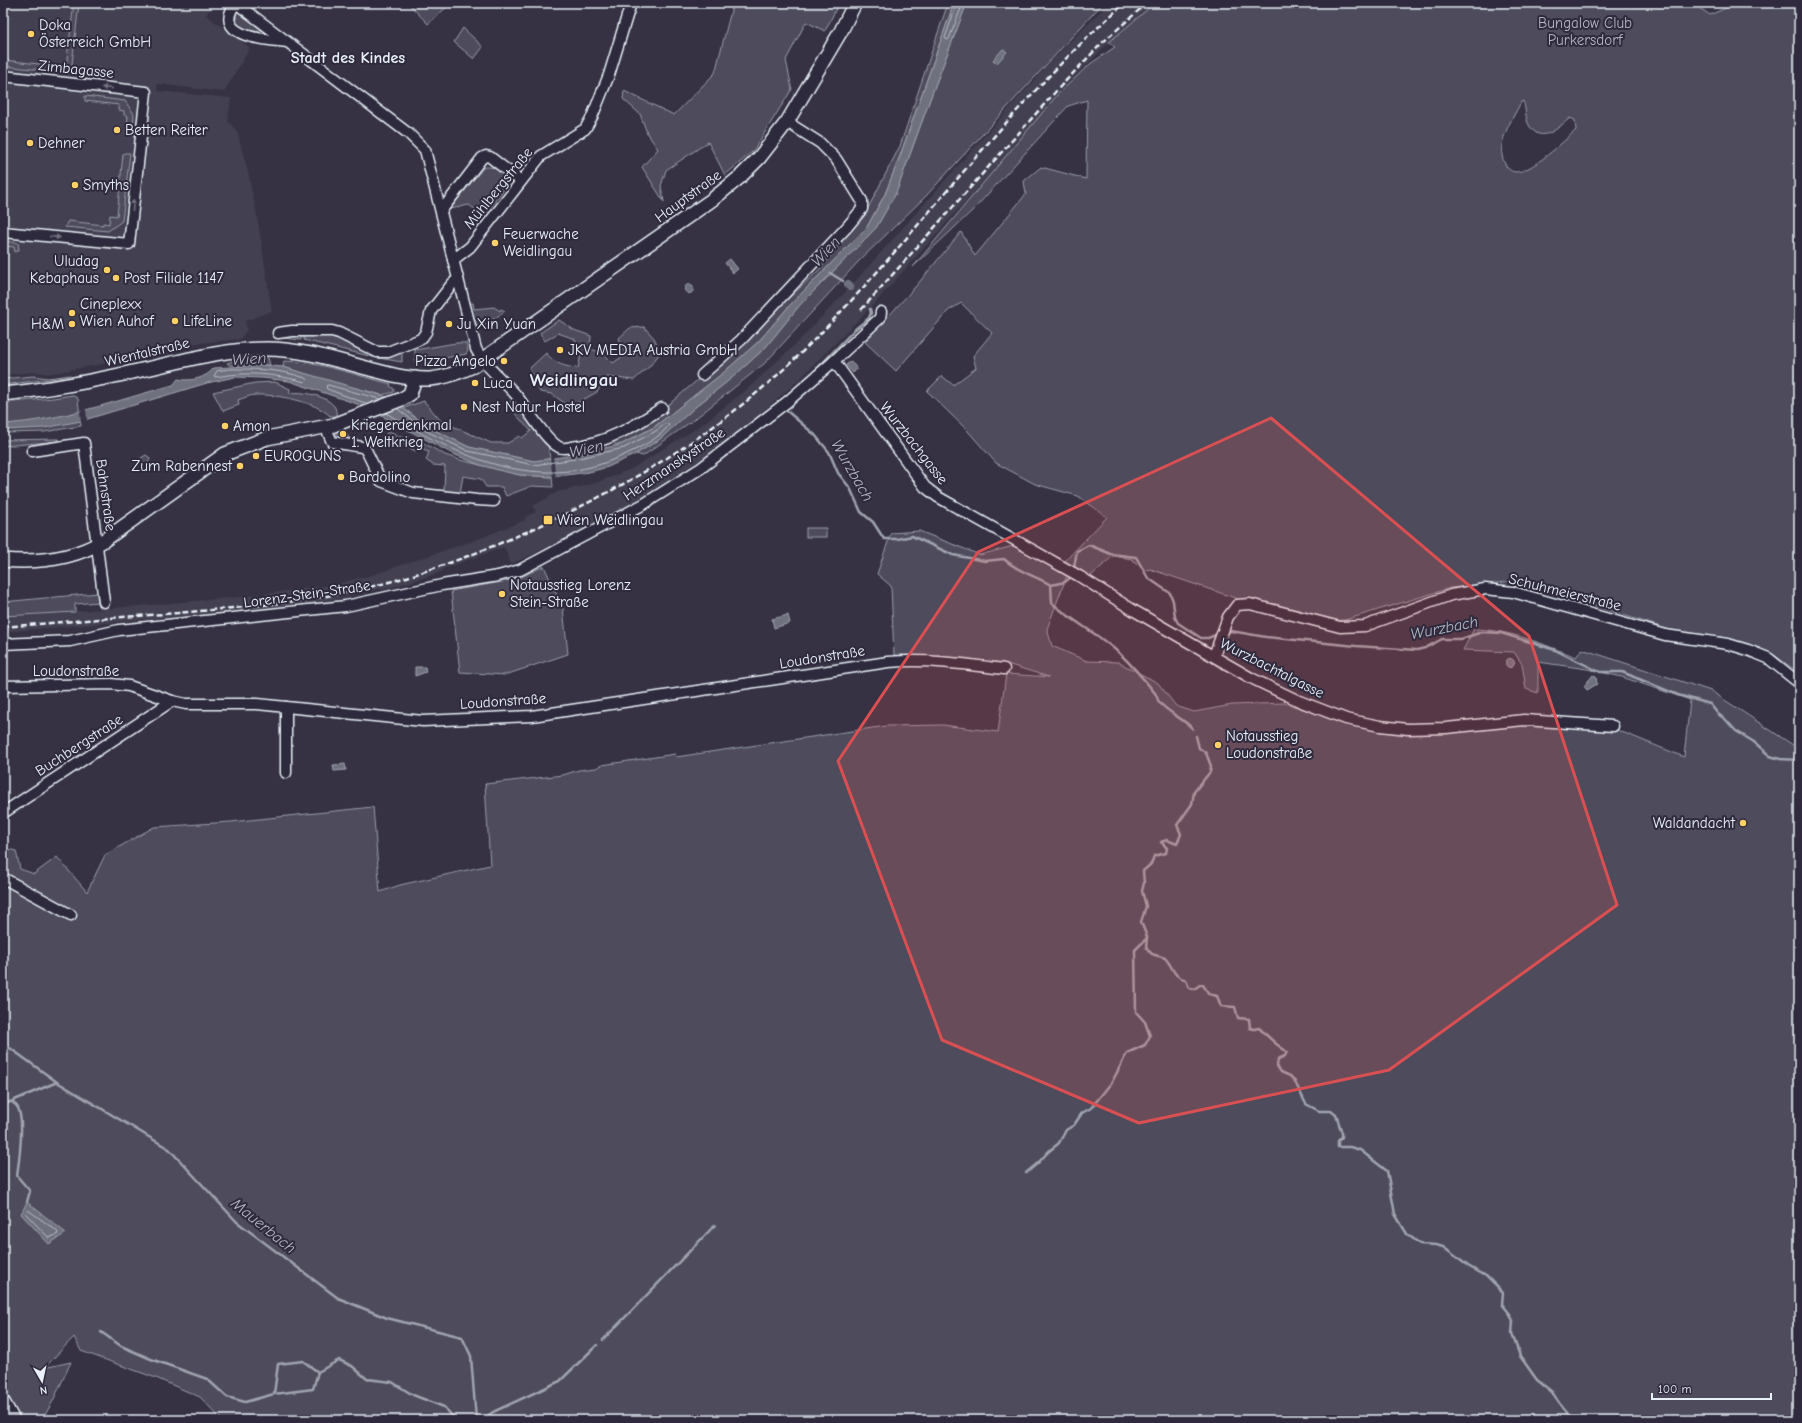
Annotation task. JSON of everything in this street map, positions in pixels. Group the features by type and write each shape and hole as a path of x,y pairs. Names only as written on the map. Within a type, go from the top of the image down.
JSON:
{"main road":[{"name":"Hauptstraße","path":"415,378 434,378 454,374 483,360 713,199 740,177 759,158 787,122 841,32 855,3"},
{"name":"Wientalstraße","path":"3,394 35,391 83,383 216,354 252,349 307,353 394,375 415,378"},
{"path":"3,560 48,559 77,553 97,545 225,454 267,438 288,433 326,428 360,416 402,399 410,394 415,378"},
{"path":"3,1402 13,1420"}],"street":[{"path":"287,42 257,39 234,30 229,22 230,11 236,3 409,134 425,150 474,345 483,360 516,396 558,446 562,448 581,446 604,440 636,426 662,408"},
{"name":"Mühlbergstraße","path":"453,260 470,247 541,156 585,129 609,75 631,3"},
{"name":"Zimbagasse","path":"3,76 146,92 129,244 3,232"},
{"path":"702,375 741,340 848,227 862,209 862,201 836,159 820,143 787,122"},
{"path":"441,211 482,158 486,156 490,157 521,181"},
{"path":"278,333 292,331 332,331 377,352 388,352 421,339 426,332 431,311 452,284 458,279"},
{"path":"834,361 880,318 881,312"},
{"name":"Herzmanskystraße","path":"542,559 657,496 701,468 776,411 834,361"},
{"name":"Wurzbachgasse","path":"834,361 925,487 938,498 1062,568 1079,576"},
{"path":"326,428 332,442 356,446 366,450 381,482 413,493 494,501"},
{"name":"Bahnstraße","path":"32,451 84,443 104,602"},
{"name":"Lorenz-Stein-Straße","path":"3,644 70,640 119,630 346,606 442,585 498,576 520,570 542,559"},
{"name":"Wurzbachtalgasse","path":"1079,576 1133,610 1251,678 1299,701 1346,719 1380,726 1426,729 1524,720 1613,726"},
{"name":"Schuhmeierstraße","path":"1214,656 1228,617 1237,605 1250,604 1340,627 1365,626 1451,595 1485,589 1513,592 1665,635 1728,644 1768,658 1799,683"},
{"name":"Loudonstraße","path":"3,686 111,684 129,686 172,701 186,704 257,704 423,721 532,716 888,662 912,660 935,661 1004,669"},
{"name":"Buchbergstraße","path":"3,813 172,701"},
{"path":"286,707 286,773"},
{"path":"3,878 71,915"}],"highlighted area":[{"path":"1271,418 1529,636 1617,905 1389,1070 1139,1123 942,1040 838,761 978,552"}],"shaded area":[{"path":"3,3 211,3 213,5 206,15 250,48 224,92 157,84 158,91 231,98 228,121 237,131 247,168 257,215 272,311 245,321 247,329 241,339 158,347 116,357 103,364 48,374 36,372 3,375"},
{"path":"1109,3 1155,3 1122,30 1059,92 1045,108 1042,118 1005,161 956,212 876,302 799,380 740,432 711,453 633,504 563,541 511,564 504,547 443,569 442,572 384,590 380,589 329,601 280,608 3,632 3,616 57,613 240,597 331,585 372,575 481,538 525,520 526,516 536,512 533,506 557,492 596,483 631,469 700,426 746,390 799,341 850,287 1054,58"}],"green space":[{"path":"74,3 79,3 71,73 3,66 3,60 66,67"},
{"path":"408,3 451,3 428,24"},
{"path":"733,3 839,3 825,31 806,22 786,60 792,89 753,151 725,175 708,142 666,170 661,186 664,202 642,167 658,149 647,133 640,114 623,99 624,91 674,115 715,73"},
{"path":"948,3 954,3 900,156 885,194 867,227 790,305 758,342 723,373 654,427 622,444 618,445 611,442 648,422 734,349 818,271 866,212 900,146"},
{"path":"967,3 1103,3 926,196 858,262 765,363 696,418 643,456 636,454 659,440 694,408 733,377 765,348 799,306 876,228 896,193"},
{"name":"Bungalow Club Purkersdorf","path":"1155,3 1692,3 1710,15 1737,3 1799,3 1799,673 1773,654 1732,640 1677,632 1515,581 1450,588 1345,620 1328,621 1241,600 1150,569 1144,571 1132,559 1113,556 1090,577 1064,562 1107,517 1078,496 1035,484 996,463 967,430 927,391 942,376 953,385 976,368 973,356 992,333 961,303 948,311 896,371 865,342 916,286 961,232 975,256 1026,194 1024,181 1041,167 1086,179 1087,100 1068,106 975,208 913,267 1058,94 1090,64 1115,47 1109,42","holes":["1523,101 1529,125 1539,134 1550,133 1570,118 1575,120 1576,130 1539,162 1523,171 1515,172 1507,167 1503,158 1503,142 1505,133 1521,102"]},
{"path":"237,8 265,30 252,33 238,29 235,9"},
{"path":"463,28 483,47 474,59 454,42"},
{"path":"85,96 125,101 134,114 132,135 126,134 128,116 124,115 124,111 119,110 119,105 85,101"},
{"path":"130,153 122,221 108,231 65,227 68,221 103,225 103,223 109,224 110,215 117,216 123,154"},
{"path":"484,167 498,168 504,175 507,185 484,216 469,205 450,209"},
{"path":"3,241 18,243 19,250 15,252 14,247 3,246"},
{"path":"470,303 473,303 474,309 494,307 500,311 501,309 505,311 484,326 476,327"},
{"path":"559,320 574,330 591,336 590,349 603,353 613,363 625,355 619,338 630,328 644,327 654,338 661,352 649,367 634,380 607,377 597,392 570,407 552,394 540,392 534,381 530,368 546,353 560,364 578,368 581,354 575,339 558,333 545,341 540,333"},
{"path":"333,334 365,349 402,351 402,362 373,357 304,340 304,337 301,337 301,340 275,337"},
{"path":"456,343 466,343 468,351 466,354 415,362 415,350"},
{"path":"268,358 270,365 229,365 227,363 237,360"},
{"path":"284,361 310,363 324,366 391,384 390,386 394,389 394,392 382,395 322,379 283,367"},
{"path":"33,376 48,378 72,376 3,385 3,379"},
{"path":"275,382 290,389 289,393 307,393 325,399 335,407 337,416 330,416 316,407 296,400 264,395 256,395 238,400 239,405 223,411 213,392 255,383"},
{"path":"73,395 78,399 81,426 44,432 3,433 3,403"},
{"path":"513,400 548,444 550,459 534,461 469,447 428,427 404,408 424,401 441,421 491,443 508,443 519,436 522,438 531,431 506,404"},
{"path":"344,429 350,440 336,435 336,432"},
{"path":"389,431 416,444 420,441 445,455 460,460 520,475 552,477 553,487 532,486 506,496 502,487 486,487 481,479 463,476 460,493 444,491 445,466 433,465 426,460 429,452 420,447 415,451 386,434"},
{"path":"58,439 59,441 3,446 3,440"},
{"path":"146,455 150,458 148,464 146,461 142,464 140,462 141,458"},
{"path":"806,528 826,528 826,537 806,537"},
{"path":"919,531 980,555 1013,546 1067,575 1047,629 1052,646 1087,661 1118,662 1158,683 1176,706 1194,712 1232,705 1284,703 1359,727 1437,730 1531,720 1612,728 1684,757 1690,700 1622,677 1587,669 1538,662 1538,693 1526,689 1522,664 1514,652 1463,650 1474,629 1514,635 1576,657 1582,649 1711,691 1799,749 1799,1420 222,1420 200,1397 156,1378 81,1351 74,1337 44,1368 71,1362 53,1401 42,1420 3,1420 3,848 16,851 20,869 34,874 57,857 87,892 105,855 154,827 231,822 373,807 380,892 400,885 490,865 485,784 563,775 579,770 596,768 602,765 675,754 676,757 886,726 943,725 998,732 1006,674 1049,677 1007,664 929,656 894,655 891,586 877,574 891,533"},
{"path":"544,566 563,608 568,654 505,675 460,672 451,591 521,577"},
{"path":"98,593 99,602 75,604 75,612 3,616 3,602"}],"water":[{"path":"954,3 967,3 896,193 876,228 799,306 765,348 733,377 694,408 659,440 634,455 608,467 589,472 552,477 520,475 502,471 480,465 453,454 363,406 289,381 262,378 235,377 207,383 81,421 44,428 3,430 3,424 25,422 89,409 173,385 178,379 188,380 203,377 214,368 263,365 283,367 387,397 428,427 469,447 534,461 574,455 622,444 654,427 723,373 758,342 790,305 867,227 885,194 900,156"},
{"path":"1003,49 1007,52 997,63 993,60"},
{"path":"730,259 738,269 733,273 725,263"},
{"path":"687,285 691,285 693,289 691,293 687,293 685,291 685,287"},
{"path":"851,361 857,369 853,373 846,365"},
{"path":"788,615 790,623 774,628 772,619"},
{"path":"1510,658 1515,663 1510,668 1505,663"},
{"path":"415,667 425,667 426,672 415,676"},
{"path":"1593,675 1596,677 1597,684 1587,690 1584,686"},
{"path":"345,764 346,770 334,771 333,765"},
{"path":"27,1202 66,1233 49,1244 21,1214"}],"pier":[{"path":"389,396 405,407 379,416 360,407"},
{"path":"86,409 87,420 81,423 80,411"},
{"path":"550,456 553,456 556,479 553,479"}],"waterway":[{"name":"Wurzbach","path":"830,273 843,281"},
{"name":"Wurzbach","path":"813,373 854,330 869,318 871,313 870,309"},
{"name":"Wurzbach","path":"787,411 815,435 829,452 838,473 850,488 861,512 873,522 884,539 897,539 912,536 953,555 985,561 1004,559 1021,570 1051,585 1065,582 1071,577"},
{"name":"Wurzbach","path":"1074,567 1077,551 1089,545 1111,554 1136,557 1148,578 1170,593 1173,601 1175,617 1178,623 1201,638 1208,638 1218,634"},
{"path":"1051,585 1052,603 1118,652 1155,693 1158,701 1193,729"},
{"name":"Wurzbach","path":"1226,632 1231,631 1266,637 1356,646 1417,650 1425,648 1442,639 1461,639 1482,632 1501,633 1555,650 1600,672 1622,672 1678,695 1710,704 1736,731 1754,742 1770,756 1780,759 1799,760"},
{"path":"1196,736 1199,748 1206,753 1211,766 1210,772 1194,792 1192,804 1177,825 1181,834 1177,844 1167,840 1161,842 1167,848 1166,853 1154,856 1151,864 1143,871 1144,883 1142,891 1146,906 1141,922 1147,937 1146,948 1152,954 1165,958 1176,974 1186,980 1189,988 1194,989 1200,985 1203,985 1209,994 1217,996 1221,1006 1235,1007 1238,1018 1249,1019 1250,1028 1259,1028 1287,1052 1285,1056 1278,1059 1277,1066 1281,1072 1290,1076 1294,1080 1306,1104 1319,1111 1331,1111 1336,1115 1342,1133 1342,1137 1338,1141 1338,1147 1350,1147 1360,1150 1387,1171 1395,1214 1407,1234 1420,1244 1443,1247 1468,1266 1486,1276 1503,1293 1502,1304 1510,1314 1513,1321 1512,1334 1520,1356 1537,1380 1552,1392 1573,1420"},
{"path":"1026,1173 1059,1143 1066,1130 1074,1125 1082,1113 1091,1108 1112,1082 1127,1053 1145,1045 1150,1036 1145,1022 1136,1012 1135,950 1147,938"},
{"name":"Mauerbach","path":"3,1043 57,1082 169,1149 237,1222 338,1298 387,1318 462,1337 471,1356 476,1420"},
{"path":"3,1105 57,1082"},
{"path":"12,1102 18,1107 20,1114 21,1141 17,1176 30,1191 27,1202"},
{"path":"603,1340 715,1225"},
{"path":"101,1332 121,1346 151,1359 207,1379 227,1397 245,1402 274,1394 313,1389 318,1372 339,1360 352,1366 367,1379 392,1382 413,1395 444,1407 456,1420"},
{"path":"482,1420 493,1412 560,1381 597,1345"},
{"path":"274,1394 278,1364 303,1361 318,1372"}],"railway":[{"path":"3,627 255,606 357,590 430,570 454,561 524,533 603,495 642,473 715,426 749,399 814,340 892,255 1004,125 1083,42 1125,3"},
{"path":"861,310 1058,89 1102,43 1147,3"}],"place":[{"name":"Doka Österreich GmbH","path":"31,34"},
{"name":"Betten Reiter","path":"117,130"},
{"name":"Dehner","path":"30,143"},
{"name":"Smyths","path":"75,185"},
{"name":"Feuerwache Weidlingau","path":"495,243"},
{"name":"Uludag Kebaphaus","path":"107,270"},
{"name":"Post Filiale 1147","path":"116,278"},
{"name":"Cineplexx Wien Auhof","path":"72,313"},
{"name":"LifeLine","path":"175,321"},
{"name":"H&M","path":"72,324"},
{"name":"Ju Xin Yuan","path":"449,324"},
{"name":"JKV MEDIA Austria GmbH","path":"560,350"},
{"name":"Pizza Angelo","path":"504,361"},
{"name":"Luca","path":"475,383"},
{"name":"Nest Natur Hostel","path":"464,407"},
{"name":"Amon","path":"225,426"},
{"name":"Kriegerdenkmal 1. Weltkrieg","path":"343,434"},
{"name":"EUROGUNS","path":"256,456"},
{"name":"Zum Rabennest","path":"240,466"},
{"name":"Bardolino","path":"341,477"},
{"name":"Wien Weidlingau","path":"548,520"},
{"name":"Notausstieg Lorenz Stein-Straße","path":"502,594"},
{"name":"Notausstieg Loudonstraße","path":"1218,745"},
{"name":"Waldandacht","path":"1743,823"}],"district":[{"name":"Stadt des Kindes","path":"348,57"},
{"name":"Weidlingau","path":"574,379"}],"water label":[{"name":"Wien","path":"825,251"},
{"name":"Wien","path":"249,358"},
{"name":"Wien","path":"586,448"}]}
